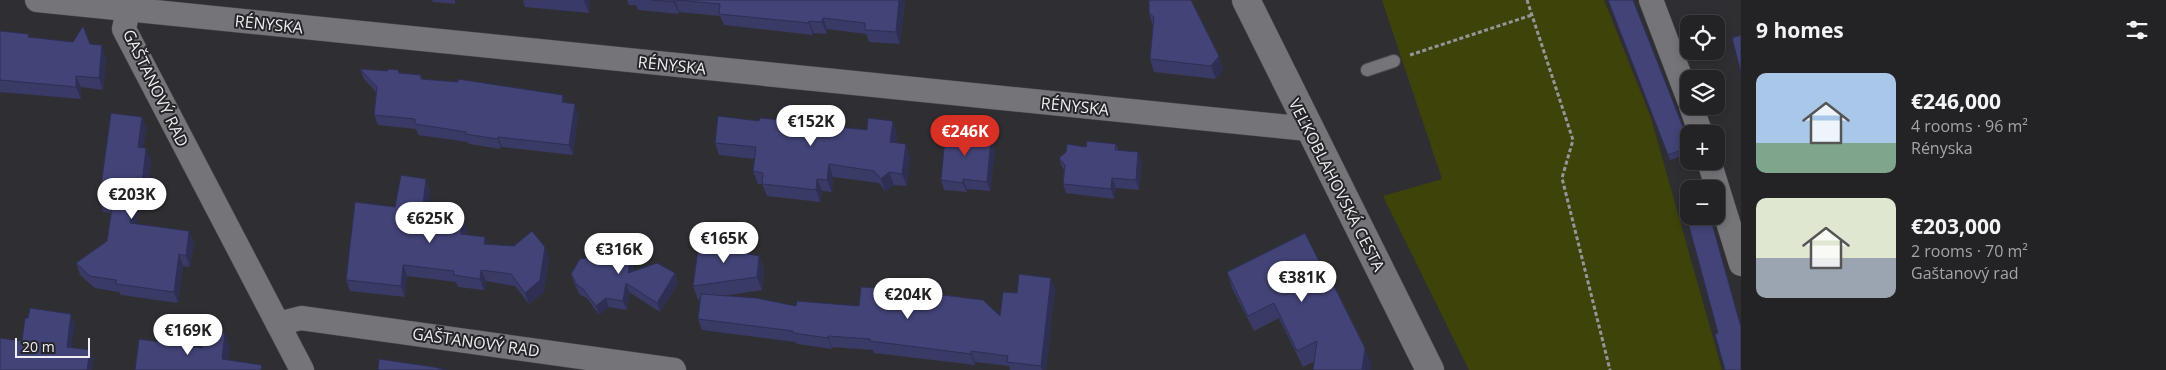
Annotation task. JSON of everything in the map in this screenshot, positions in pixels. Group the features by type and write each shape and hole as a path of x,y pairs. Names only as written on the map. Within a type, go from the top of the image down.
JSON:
{"main road":[{"name":"VEĽKOBLAHOVSKÁ CESTA","path":"1246,0 1308,129 1430,370"}],"street":[{"name":"RÉNYSKA","path":"36,0 1308,129"},
{"path":"1651,0 1680,76"},
{"name":"GAŠTANOVÝ RAD","path":"128,10 124,29 302,370"},
{"path":"1712,170 1741,264"},
{"name":"GAŠTANOVÝ RAD","path":"278,324 301,318 674,370"}],"lane":[{"path":"1368,70 1398,59"}],"path":[{"path":"1527,0 1573,140 1562,178 1610,370"},
{"path":"1398,59 1532,15"}],"green space":[{"path":"1382,0 1604,0 1651,118 1722,370 1469,370 1383,196 1442,179"}],"building":[{"path":"651,0 674,0 674,2"},
{"path":"676,0 899,0 896,32 865,30 865,23 823,18 822,22 809,21 809,23 719,14 720,4"},
{"path":"1149,0 1191,0 1219,56 1211,66 1150,59 1154,17 1149,13"},
{"path":"1608,0 1633,0 1682,125 1680,125 1680,150 1668,155"},
{"path":"83,26 90,44 102,45 99,78 76,76 76,87 0,80 0,31 29,34 28,37 73,42"},
{"path":"1741,35 1741,73 1732,38"},
{"path":"360,69 398,70 399,73 421,75 421,79 458,82 458,79 563,95 562,102 575,104 569,145 498,137 498,139 465,134 466,132 415,124 415,119 374,115 377,87"},
{"path":"783,106 812,110 811,124 867,130 868,118 893,121 890,142 906,144 902,174 889,172 881,179 874,171 829,164 827,180 817,179 816,190 762,184 763,173 753,171 756,147 715,143 718,116 759,121 760,118 782,120"},
{"path":"111,113 142,117 138,147 146,148 142,185 135,184 130,223 189,231 186,256 179,254 174,292 116,284 116,280 90,276 76,263 107,241 113,202 99,200"},
{"path":"946,128 972,131 971,138 991,140 987,182 963,179 963,183 941,180"},
{"path":"1087,141 1116,144 1115,150 1138,152 1136,180 1112,178 1111,189 1063,184 1065,165 1059,158 1066,152 1067,144 1086,147"},
{"path":"401,175 426,179 422,213 462,217 461,234 485,237 484,244 514,246 532,231 545,247 540,280 525,293 511,274 481,270 480,279 454,275 454,271 403,265 401,286 346,280 355,202 395,207"},
{"path":"1689,225 1713,225 1741,327 1741,370 1725,370 1715,334 1718,333"},
{"path":"1305,233 1365,348 1362,370 1313,370 1317,341 1297,351 1274,303 1248,316 1227,272"},
{"path":"699,242 749,248 748,254 759,256 757,277 693,286"},
{"path":"606,243 632,247 628,273 657,263 675,273 657,303 626,283 623,301 606,298 596,306 583,289 577,285 571,274 580,259 587,258"},
{"path":"1019,274 1051,278 1041,366 1007,362 1008,356 971,351 971,354 870,341 870,339 828,336 828,338 793,333 793,331 698,319 701,294 756,298 796,306 797,301 859,306 861,287 880,287 934,298 935,294 983,300 1000,316 1003,292 1017,293"},
{"path":"30,308 71,314 67,347 90,350 87,370 0,370 0,338 22,341 25,318 28,318"},
{"path":"204,331 225,333 222,359 262,365 261,370 135,370 139,339 202,348"},
{"path":"379,359 434,367 447,370 378,370"}]}
